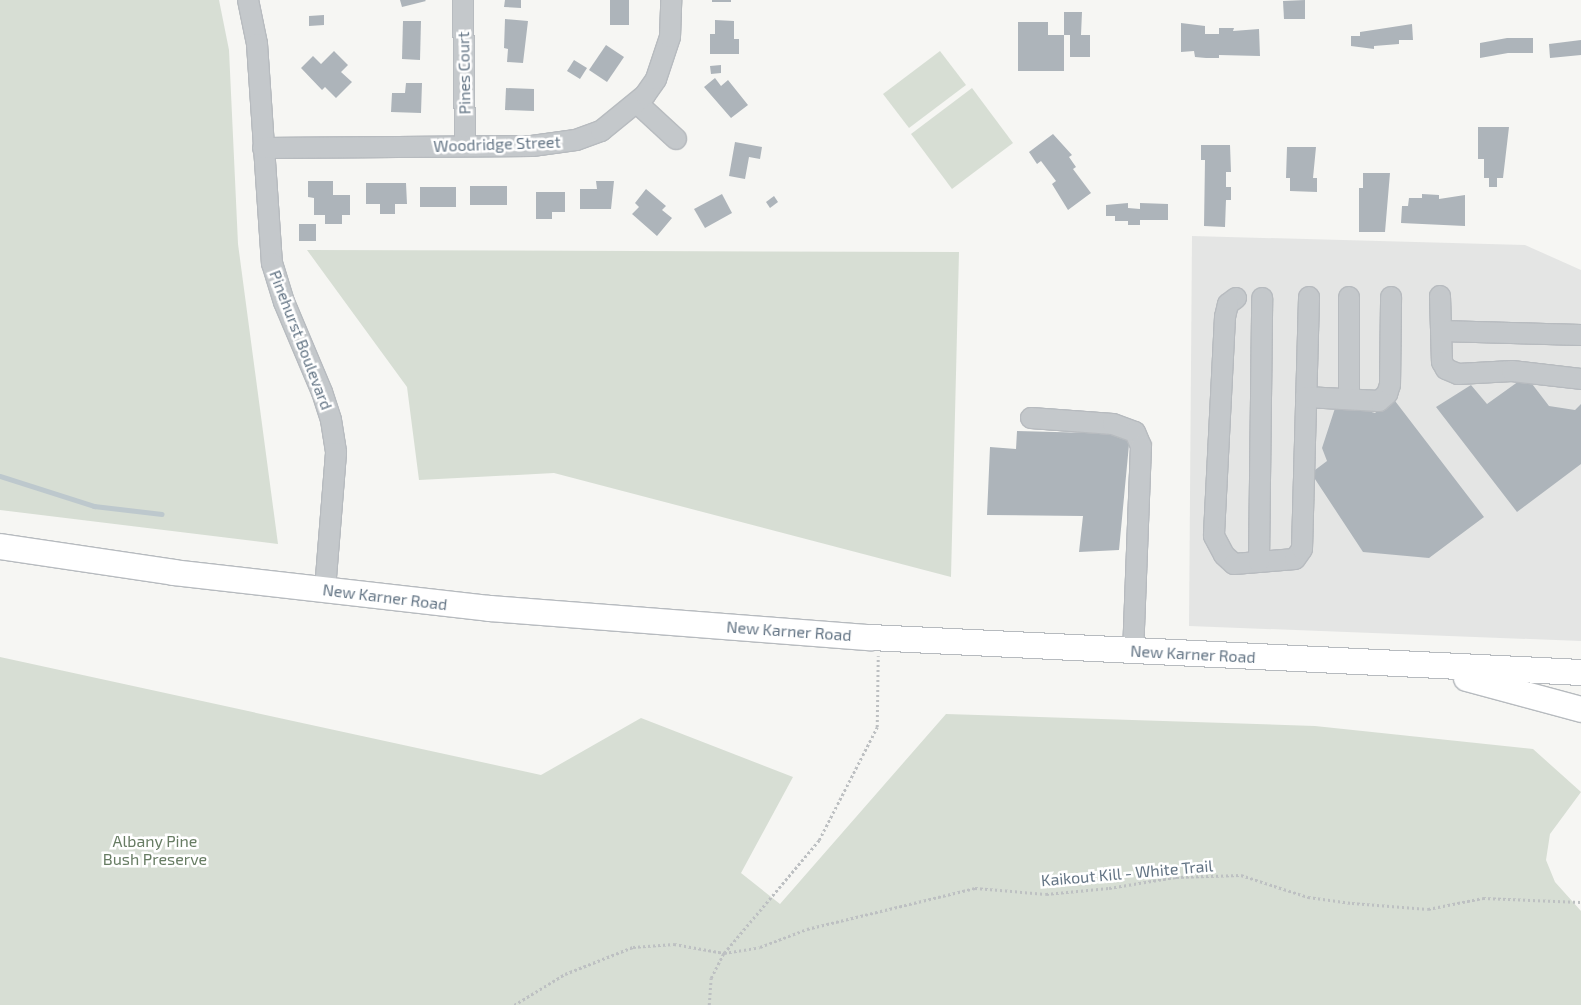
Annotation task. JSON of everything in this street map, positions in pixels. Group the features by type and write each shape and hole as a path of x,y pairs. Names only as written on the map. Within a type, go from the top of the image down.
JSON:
{"main road":[{"name":"New Karner Road","path":"0,546 118,565 489,608 878,638 1133,652 1581,672"},
{"path":"1413,665 1581,709"}],"street":[{"name":"Pinehurst Boulevard","path":"248,0 257,44 272,263 284,302 322,392 332,428 336,453 325,590"},
{"name":"Pines Court","path":"463,0 465,146"},
{"name":"Woodridge Street","path":"263,148 532,146 576,140 601,132 637,103 656,79 670,37 671,0"},
{"path":"637,103 676,139"},
{"path":"1440,296 1442,362 1446,369 1458,374 1512,372 1581,379"},
{"path":"1236,298 1228,304 1225,317 1214,536 1224,555 1234,564 1295,559 1302,549 1309,297"},
{"path":"1349,297 1349,398"},
{"path":"1306,398 1349,398 1379,401 1387,394 1390,385 1391,297"},
{"path":"1259,562 1262,298"},
{"path":"1441,331 1581,335"},
{"path":"1032,418 1113,424 1135,432 1141,446 1133,652"}],"path":[{"path":"709,1005 711,978 724,953 819,840 877,726 878,638"},
{"name":"Kaikout Kill - White Trail","path":"514,1005 565,974 633,947 674,944 724,953 760,948 807,929 975,888 1046,894 1109,888 1176,877 1241,875 1308,898 1352,903 1428,909 1483,898 1581,902"}],"shaded area":[{"path":"1192,236 1525,245 1581,270 1581,641 1189,626"}],"green space":[{"path":"0,0 219,0 229,50 238,244 278,544 0,510"},
{"path":"940,51 966,85 909,128 883,94"},
{"path":"972,88 1013,143 952,189 911,134"},
{"path":"307,250 959,252 951,577 554,473 419,480 407,387"},
{"name":"Albany Pine Bush Preserve","path":"0,657 541,775 641,718 793,777 741,873 780,904 946,714 1315,726 1533,749 1581,792 1550,834 1546,860 1555,882 1581,911 1581,1005 0,1005"}],"building":[{"path":"400,0 425,0 426,1 402,7"},
{"path":"505,0 521,0 521,8 504,7"},
{"path":"610,0 629,0 629,25 610,25"},
{"path":"712,0 731,0 731,2 712,2"},
{"path":"1305,0 1305,19 1284,19 1283,1"},
{"path":"1064,12 1082,12 1081,35 1090,35 1090,57 1070,57 1070,35 1064,35"},
{"path":"324,15 324,25 309,26 309,16"},
{"path":"505,19 528,21 523,63 507,62 508,49 504,48"},
{"path":"715,20 734,21 734,39 739,39 739,54 710,54 710,34 715,34"},
{"path":"403,21 421,21 420,60 402,59"},
{"path":"1018,22 1048,22 1048,35 1064,35 1064,71 1018,71"},
{"path":"1181,23 1205,26 1205,34 1219,34 1219,28 1234,28 1233,31 1259,29 1260,56 1219,55 1219,58 1206,58 1195,57 1194,51 1181,52"},
{"path":"1412,24 1413,40 1399,40 1399,44 1374,46 1374,49 1351,46 1351,36 1360,36 1360,32"},
{"path":"1507,38 1533,38 1533,53 1508,53 1480,58 1480,43"},
{"path":"1581,40 1581,55 1550,58 1549,44"},
{"path":"606,45 624,57 607,82 589,70"},
{"path":"334,51 348,65 341,72 352,82 336,98 325,87 322,90 301,68 313,56 321,64"},
{"path":"574,60 587,68 580,79 567,71"},
{"path":"721,65 721,73 711,74 710,66"},
{"path":"715,78 721,86 728,80 748,105 731,118 704,87"},
{"path":"406,83 422,83 421,113 391,112 392,93 405,93"},
{"path":"506,88 534,89 534,111 505,110"},
{"path":"1478,127 1509,127 1503,178 1497,178 1497,187 1489,187 1489,178 1484,178 1484,159 1478,159"},
{"path":"1053,134 1072,155 1069,157 1076,167 1073,169 1091,193 1068,210 1052,184 1056,181 1041,161 1037,164 1029,152"},
{"path":"735,142 762,147 760,159 749,157 745,179 729,176"},
{"path":"1201,145 1230,145 1231,172 1226,172 1226,187 1231,187 1231,200 1226,200 1225,227 1204,226 1205,160 1201,160"},
{"path":"1287,147 1316,147 1313,178 1317,178 1317,192 1290,191 1290,178 1286,178"},
{"path":"1363,173 1390,173 1385,232 1359,232 1359,188 1363,188"},
{"path":"308,181 333,181 333,195 350,195 350,215 342,215 342,224 325,224 325,215 314,215 314,198 308,197"},
{"path":"596,181 614,181 611,209 580,209 580,189 597,189"},
{"path":"366,183 406,183 407,204 395,204 395,214 380,214 380,204 366,204"},
{"path":"470,186 507,186 507,205 470,205"},
{"path":"420,187 456,187 456,207 420,207"},
{"path":"646,189 666,206 662,210 672,218 657,236 632,214 639,207 635,203"},
{"path":"536,192 565,192 565,212 552,212 552,219 536,219"},
{"path":"722,194 732,213 705,228 694,209"},
{"path":"1422,194 1439,195 1439,199 1465,195 1465,226 1401,223 1402,206 1408,206 1409,198 1422,198"},
{"path":"774,196 778,202 770,208 766,202"},
{"path":"1128,203 1128,208 1140,209 1140,203 1168,204 1168,220 1140,220 1140,225 1128,225 1128,221 1115,221 1115,216 1106,216 1106,205"},
{"path":"299,224 316,224 316,241 299,241"},
{"path":"1526,376 1549,406 1575,410 1581,404 1581,464 1517,512 1436,407 1471,385 1487,404"},
{"path":"1392,397 1484,517 1429,558 1363,552 1311,473 1327,461 1322,448 1337,402 1375,413"},
{"path":"1017,431 1130,434 1119,550 1079,552 1083,516 987,515 990,447 1016,449"}],"waterway":[{"path":"0,476 94,506 162,514"}]}
